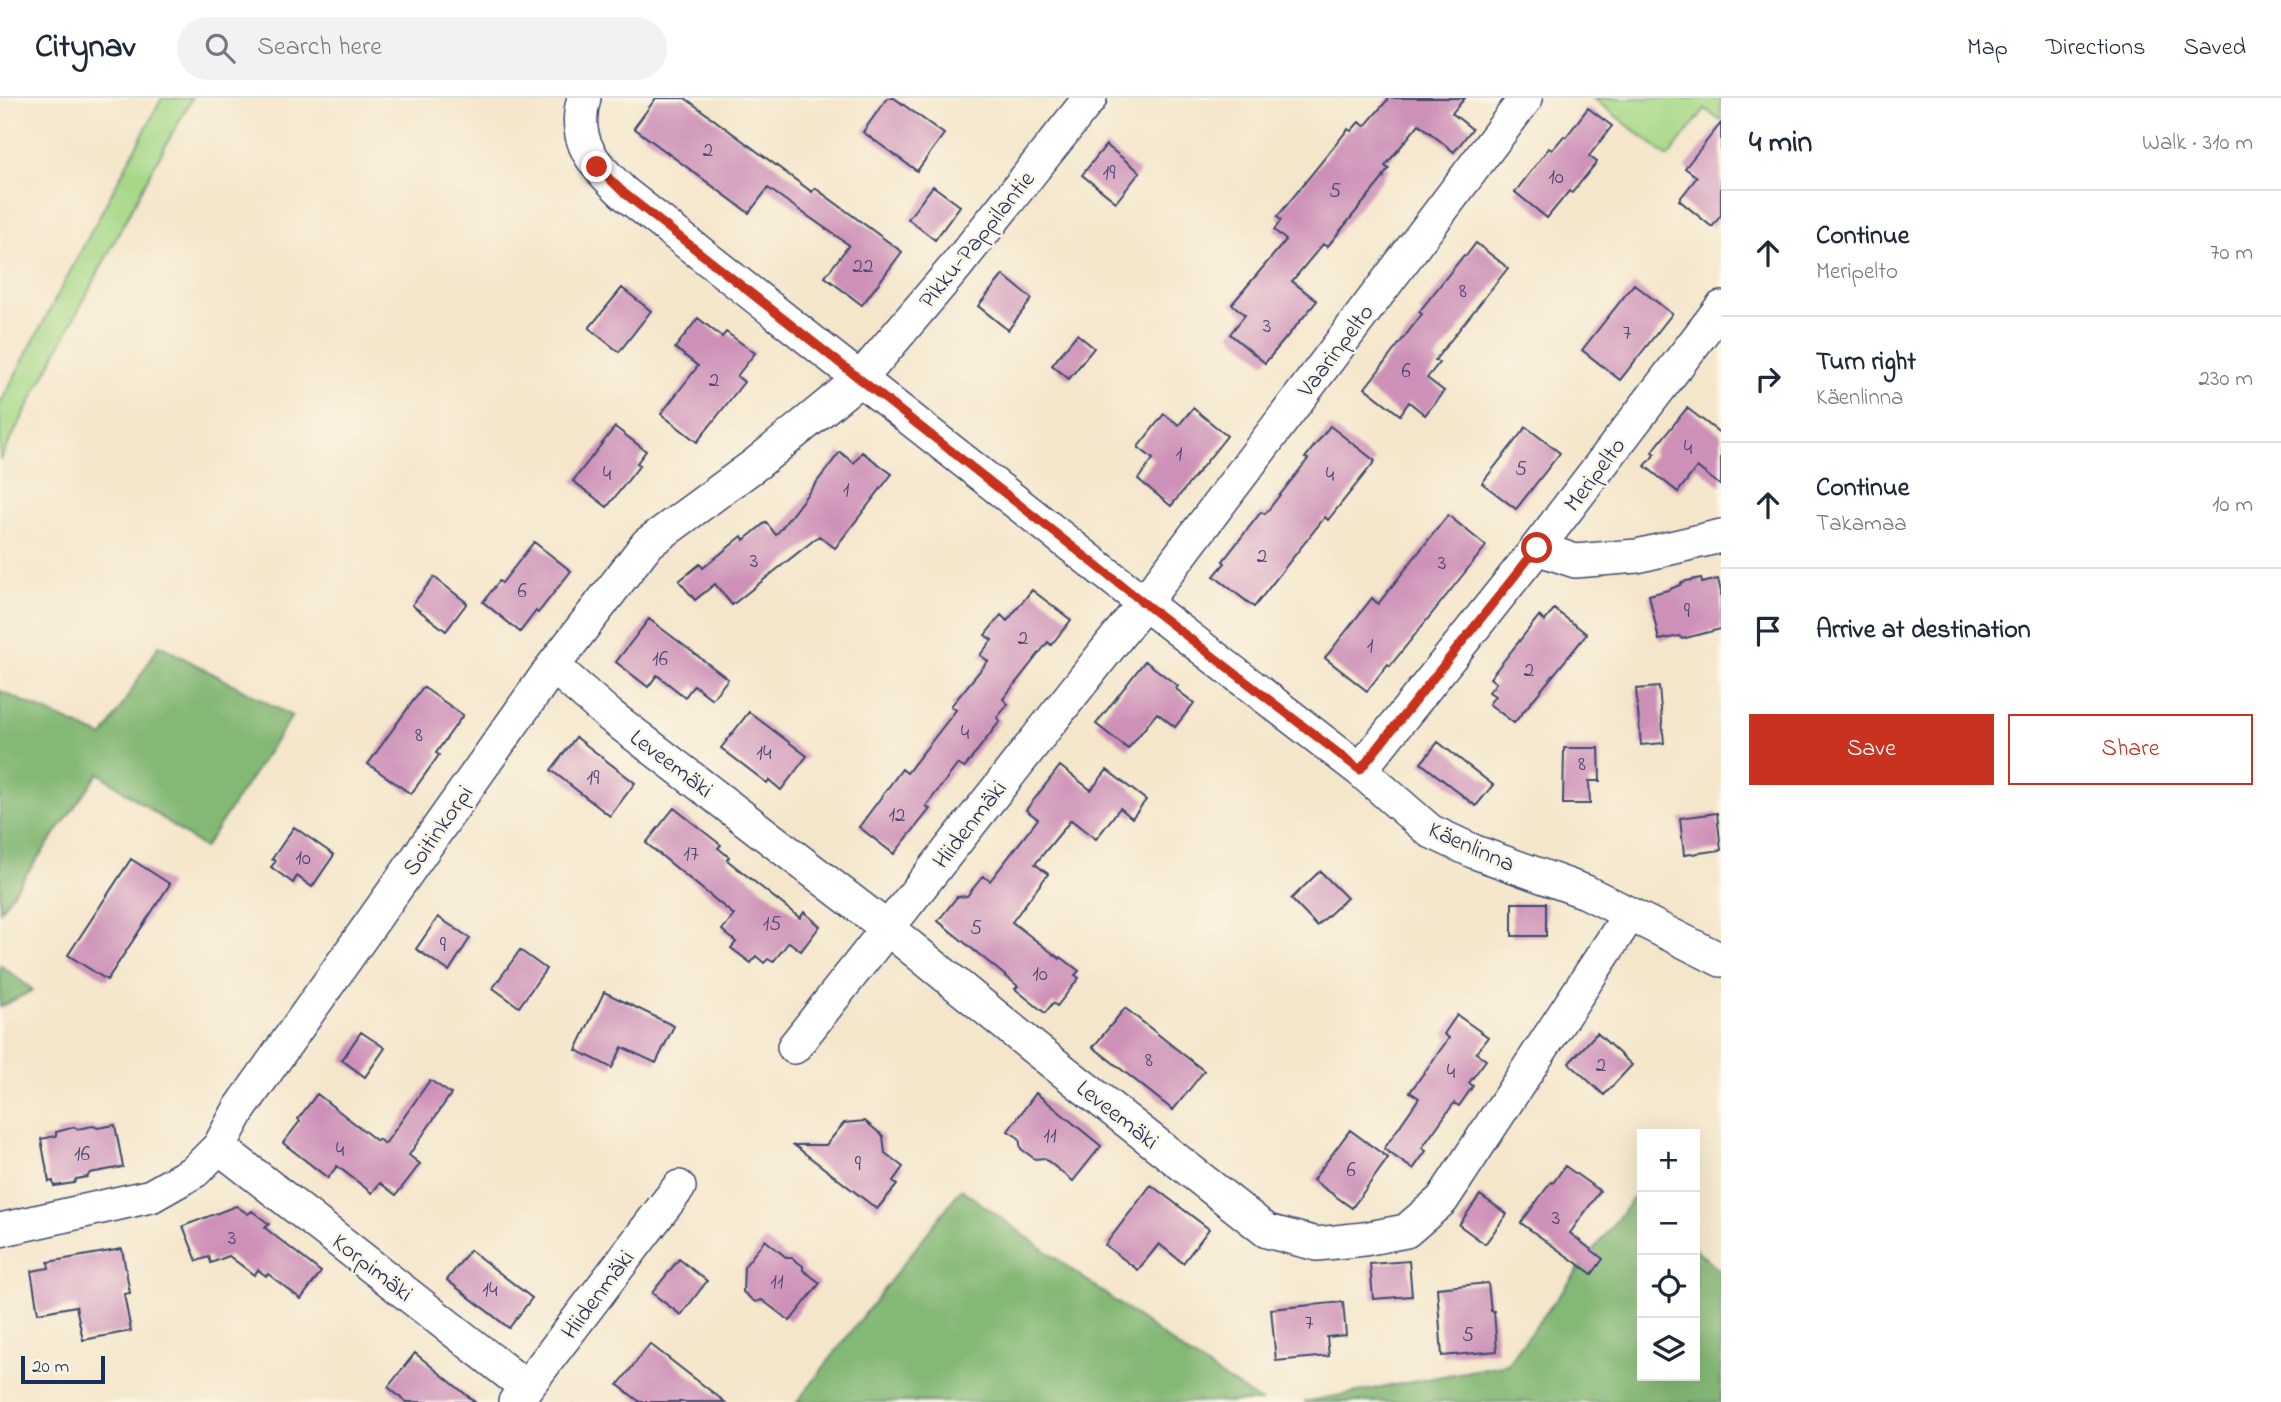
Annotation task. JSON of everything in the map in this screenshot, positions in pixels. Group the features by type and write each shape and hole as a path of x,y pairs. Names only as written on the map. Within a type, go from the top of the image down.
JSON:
{"street":[{"name":"Käenlinna","path":"584,98 579,112 580,137 597,167 624,193 1360,770 1430,831 1475,852 1586,892 1721,960"},
{"name":"Pikku-Pappilantie","path":"860,379 957,265 1090,98"},
{"name":"Vaarinpelto","path":"1144,603 1527,98"},
{"name":"Meripelto","path":"1360,770 1537,548 1721,308"},
{"name":"Soitinkorpi","path":"0,1230 151,1196 195,1171 219,1147 239,1110 554,666 647,544 756,464 860,379"},
{"path":"1537,548 1575,561 1637,556 1721,536"},
{"name":"Hiidenmäki","path":"794,1047 1144,603"},
{"name":"Leveemäki","path":"554,666 608,714 887,928 1267,1231 1317,1244 1406,1231 1442,1200 1630,914"},
{"name":"Korpimäki","path":"219,1147 521,1394"},
{"name":"Hiidenmäki","path":"521,1394 679,1187"}],"green space":[{"path":"162,98 192,98 0,460 0,404"},
{"path":"1593,98 1721,98 1721,120 1705,109 1668,157"},
{"path":"159,645 292,716 204,848 99,773 0,911 0,691 103,737"},
{"path":"0,965 33,990 0,1007"},
{"path":"961,1189 1193,1358 1261,1402 797,1402"},
{"path":"1634,1197 1637,1200 1637,1381 1700,1381 1700,1253 1721,1272 1721,1402 1304,1402 1507,1364"}],"building":[{"path":"656,98 685,98 812,192 815,188 902,252 862,305 825,277 849,245 768,188 749,213 634,128"},
{"path":"887,98 894,98 944,134 917,171 863,132"},
{"path":"1389,98 1465,98 1452,113 1472,129 1454,152 1419,124 1385,166 1389,169 1384,177 1327,247 1323,244 1292,281 1317,301 1265,363 1230,334 1245,315 1232,304 1286,240 1274,230 1281,220 1277,217 1348,129 1351,131 1359,122 1365,126"},
{"path":"1588,108 1612,126 1589,156 1597,162 1547,218 1515,192 1549,148 1552,150 1566,137"},
{"path":"1721,123 1721,215 1712,227 1679,200 1697,177 1685,168"},
{"path":"1106,145 1140,172 1116,202 1082,175"},
{"path":"933,186 960,206 935,240 908,219"},
{"path":"1476,243 1508,268 1435,360 1439,363 1427,378 1444,391 1425,415 1409,402 1400,415 1365,388 1422,314 1419,312"},
{"path":"1003,275 1032,299 1008,330 978,306"},
{"path":"1634,284 1672,314 1620,380 1582,350"},
{"path":"622,288 651,311 619,352 589,328"},
{"path":"698,318 722,337 726,332 755,353 737,376 744,382 697,442 661,414 698,366 675,348"},
{"path":"1077,334 1094,348 1069,379 1052,365"},
{"path":"1193,408 1227,436 1171,506 1138,479 1153,459 1138,447 1164,414 1179,425"},
{"path":"1687,408 1721,434 1721,486 1697,467 1678,492 1645,466 1655,454 1652,452"},
{"path":"1330,426 1375,461 1328,520 1325,517 1254,607 1214,576 1261,512 1265,514 1308,459 1305,458"},
{"path":"615,427 646,451 637,463 640,465 607,507 573,481"},
{"path":"1526,427 1560,453 1516,509 1482,483"},
{"path":"840,452 854,463 862,452 892,474 835,548 819,536 732,605 715,584 695,600 679,581 700,564 703,568 742,536 744,540 766,522 776,535"},
{"path":"1448,515 1486,546 1367,691 1325,658 1372,598 1378,604"},
{"path":"534,542 571,571 520,632 483,602 499,581 502,583"},
{"path":"434,577 467,603 446,631 412,605"},
{"path":"1701,578 1702,583 1718,579 1721,592 1721,629 1682,639 1679,636 1659,640 1649,595 1668,590 1682,582"},
{"path":"1032,590 1071,620 1051,645 1048,642 1003,699 1008,704 997,718 1000,721 964,768 958,764 926,806 930,809 894,854 859,827 902,769 907,773 956,710 951,706 988,661 980,655 992,640 985,635 1001,615 1007,621"},
{"path":"1554,609 1587,634 1514,723 1489,704 1495,696 1489,692 1496,683 1490,678 1539,616 1545,621"},
{"path":"649,619 728,679 712,699 694,685 685,697 657,675 648,687 616,662"},
{"path":"1145,661 1178,686 1176,689 1194,703 1175,727 1157,713 1128,749 1096,724"},
{"path":"423,687 463,715 411,794 368,764"},
{"path":"1659,687 1664,743 1641,745 1636,689"},
{"path":"749,712 807,756 781,790 769,780 767,783 721,748"},
{"path":"576,737 635,783 610,816 551,770"},
{"path":"1438,742 1493,785 1476,806 1421,763"},
{"path":"1564,748 1599,748 1600,781 1589,781 1590,804 1563,804"},
{"path":"1060,766 1091,790 1107,770 1146,800 1132,818 1120,808 1096,839 1071,820 1035,864 1048,874 1012,922 1079,971 1075,975 1079,978 1057,1006 1053,1003 1045,1013 1015,989 1018,986 938,921 957,897 967,896 983,876 990,881 1038,819 1026,810"},
{"path":"674,808 721,845 718,848 729,857 727,860 800,918 804,912 820,926 801,951 789,942 773,962 768,959 764,963 756,956 751,963 731,948 736,942 722,930 734,915 646,843"},
{"path":"1717,813 1721,850 1684,855 1680,818"},
{"path":"294,827 334,855 312,887 297,876 293,883 271,867 276,861 272,859"},
{"path":"131,859 170,884 107,980 68,955"},
{"path":"1320,871 1347,898 1317,926 1291,899"},
{"path":"1512,903 1546,903 1546,936 1512,936"},
{"path":"438,917 470,938 449,971 416,949"},
{"path":"520,950 546,969 519,1007 493,988"},
{"path":"604,992 674,1026 656,1063 622,1047 612,1068 576,1050"},
{"path":"1125,1008 1204,1071 1173,1110 1093,1047"},
{"path":"1457,1015 1488,1037 1476,1053 1486,1060 1469,1083 1473,1086 1459,1106 1454,1103 1422,1148 1426,1151 1413,1169 1384,1149 1419,1098 1410,1092 1449,1038 1444,1034"},
{"path":"361,1032 385,1048 365,1077 342,1060"},
{"path":"1597,1033 1632,1065 1604,1095 1569,1063"},
{"path":"430,1080 451,1094 409,1155 420,1164 396,1195 380,1183 372,1193 337,1166 328,1178 283,1143 317,1094 377,1141 378,1139 385,1144"},
{"path":"1036,1093 1101,1146 1073,1181 1044,1158 1035,1159 1021,1149 1019,1138 1008,1131"},
{"path":"865,1121 883,1136 885,1153 903,1167 893,1181 897,1185 877,1209 794,1145 826,1145 844,1123"},
{"path":"115,1125 123,1167 90,1173 87,1177 76,1179 74,1183 54,1186 53,1181 49,1182 41,1139 56,1136 56,1132 75,1127 98,1128"},
{"path":"1350,1130 1388,1158 1352,1208 1313,1180"},
{"path":"1565,1166 1600,1191 1570,1233 1603,1259 1592,1274 1521,1223"},
{"path":"1151,1185 1209,1229 1183,1263 1159,1244 1138,1270 1105,1245"},
{"path":"1480,1195 1507,1214 1485,1244 1459,1225"},
{"path":"236,1206 248,1214 252,1211 269,1224 265,1228 321,1272 301,1299 268,1274 266,1276 258,1270 254,1275 229,1256 211,1263 209,1257 197,1261 183,1226"},
{"path":"765,1240 787,1258 792,1258 803,1266 803,1270 820,1283 790,1321 762,1300 755,1302 743,1292 744,1267"},
{"path":"122,1249 130,1293 124,1294 131,1331 83,1340 76,1306 38,1313 31,1271 49,1268 48,1262"},
{"path":"470,1250 532,1298 509,1328 447,1280"},
{"path":"679,1259 707,1281 681,1315 652,1293"},
{"path":"1409,1261 1412,1296 1373,1299 1370,1264"},
{"path":"1488,1283 1491,1311 1494,1311 1497,1351 1442,1356 1437,1288"},
{"path":"1343,1302 1346,1335 1327,1337 1329,1356 1276,1361 1271,1309"},
{"path":"650,1344 725,1402 640,1402 618,1385"},
{"path":"415,1353 475,1402 406,1402 388,1387"}],"route":[{"path":"597,167 624,193 1360,770 1537,548"}]}
